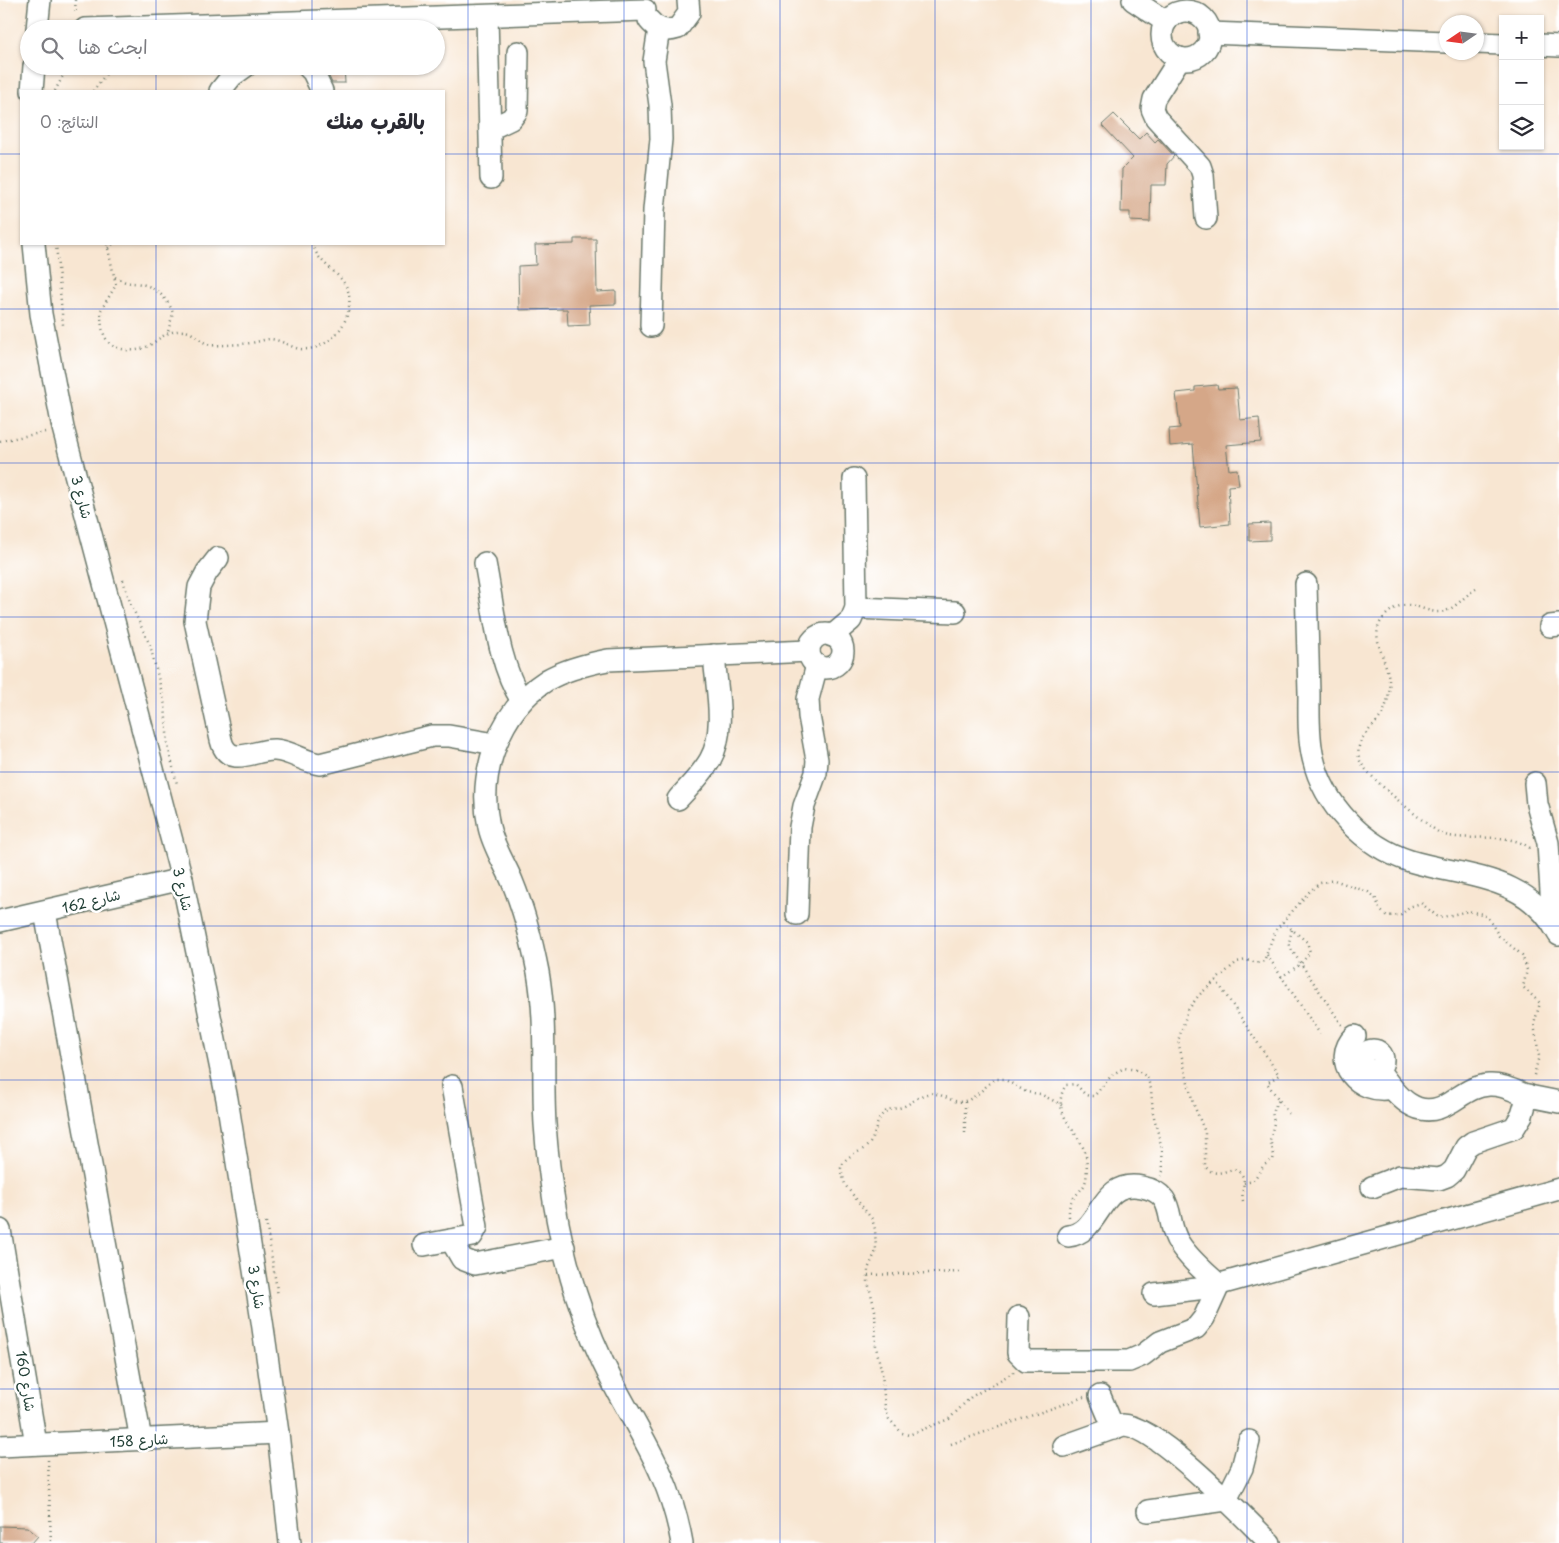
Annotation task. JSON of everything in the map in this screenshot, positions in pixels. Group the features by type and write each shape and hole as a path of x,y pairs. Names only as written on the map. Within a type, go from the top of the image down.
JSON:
{"street":[{"path":"38,20 40,0"},
{"path":"372,20 495,11 645,5 650,21 659,29 672,30 683,24 689,13 688,0"},
{"path":"1133,0 1166,22"},
{"path":"491,178 490,129 495,11"},
{"path":"1188,11 1205,20 1209,33 1209,39 1204,51 1193,58 1180,58 1165,47 1162,34 1166,22 1175,13 1188,11"},
{"path":"651,326 653,228 661,139 660,105 654,60 659,29"},
{"path":"1209,33 1439,42"},
{"path":"1484,43 1499,44"},
{"path":"1544,45 1559,46"},
{"path":"490,129 512,119 517,111 518,52"},
{"path":"1180,58 1154,99 1152,109 1156,118 1200,166 1203,175 1206,218"},
{"path":"32,90 33,75"},
{"path":"221,90 233,75"},
{"path":"314,75 322,90"},
{"name":"شارع 3","path":"34,245 43,323 63,428 182,879 228,1109 278,1434 290,1543"},
{"path":"832,636 851,620 856,608 854,479"},
{"path":"218,558 207,572 199,587 195,620 223,748 229,753 236,756 275,750 286,752 307,762 320,764 432,736 449,736 495,744"},
{"path":"485,563 505,665 522,701"},
{"path":"1306,584 1310,721 1313,758 1326,792 1347,822 1375,845 1408,860 1484,878 1512,888 1536,905 1556,930"},
{"path":"856,608 954,612"},
{"path":"682,1543 677,1518 666,1483 592,1340 576,1293 564,1247 549,1164 545,1123 544,1037 538,974 523,911 489,829 485,800 488,772 495,744 507,721 522,701 547,680 576,666 608,660 714,655 813,658 827,668 837,664 840,659 840,644 832,636 817,637 812,641 813,658 808,698 809,716 817,760 816,773 804,806 800,827 797,914"},
{"path":"678,799 702,771 716,746 719,731 714,655"},
{"path":"1535,783 1537,804 1547,846 1556,930"},
{"name":"شارع 162","path":"0,921 182,879"},
{"path":"45,912 141,1440"},
{"path":"1392,1088 1373,1090 1356,1080 1347,1066 1346,1052 1361,1045 1392,1088 1399,1098 1410,1105 1421,1108 1433,1109 1445,1106 1466,1091 1490,1085 1502,1086 1528,1095 1559,1102"},
{"path":"424,1245 472,1236 477,1227 452,1086"},
{"path":"1372,1187 1400,1176 1439,1179 1447,1176 1454,1170 1460,1154 1473,1142 1508,1132 1514,1128 1522,1115 1528,1095"},
{"path":"1068,1236 1078,1235 1086,1230 1106,1198 1117,1190 1129,1186 1143,1187 1164,1198 1169,1207 1172,1230 1184,1251 1219,1285"},
{"path":"1154,1294 1185,1292 1219,1285 1559,1189"},
{"name":"شارع 160","path":"0,1230 42,1444"},
{"path":"451,1240 462,1259 475,1264 564,1247"},
{"path":"1019,1317 1018,1353 1023,1360 1121,1361 1136,1358 1160,1342 1196,1328 1204,1318 1219,1285"},
{"path":"1100,1396 1114,1429"},
{"path":"1064,1446 1123,1426 1131,1426 1173,1452 1270,1543"},
{"name":"شارع 158","path":"0,1446 278,1434"},
{"path":"1226,1500 1242,1468 1249,1441"},
{"path":"1148,1510 1226,1500"}],"path":[{"path":"56,90 63,75"},
{"path":"93,90 105,75"},
{"path":"107,245 116,289 101,310 104,334 108,343 131,352 139,351 166,335 185,331 204,343 215,345 271,339 299,349 307,349 332,339 344,323 349,304 349,295 342,278 317,255 313,245"},
{"path":"108,248 112,245"},
{"path":"115,277 127,284 147,285 162,296 173,313 166,335"},
{"path":"0,441 63,428"},
{"path":"1476,589 1448,610 1436,612 1420,606 1407,605 1389,612 1380,622 1376,636 1389,674 1388,699 1382,715 1364,734 1358,752 1365,770 1442,834 1455,838 1512,840 1547,846"},
{"path":"1243,1201 1244,1183 1242,1174 1237,1170 1215,1173 1205,1166 1205,1132 1193,1104 1178,1041 1191,1005 1237,962 1246,960 1261,963 1267,955 1272,937 1314,886 1334,880 1352,885 1372,894 1381,911 1387,916 1401,915 1409,907 1420,903 1439,918 1468,911 1482,914 1492,923 1499,936 1522,955 1526,970 1524,986 1540,1003 1534,1024 1539,1056 1528,1095"},
{"path":"1282,977 1308,958 1309,947 1283,922"},
{"path":"1292,930 1290,936 1291,948 1361,1045"},
{"path":"1267,955 1320,1034"},
{"path":"1216,980 1279,1075 1267,1082 1291,1117"},
{"path":"1068,1236 1068,1209 1075,1194 1085,1183 1087,1159 1085,1151 1068,1127 1062,1105 1063,1090 1070,1083 1075,1084 1088,1096 1099,1092 1113,1074 1124,1068 1137,1070 1147,1077 1151,1089 1153,1113 1163,1160 1163,1171 1155,1192"},
{"path":"1030,1360 996,1384 971,1397 949,1419 909,1434 902,1432 889,1419 885,1408 882,1372 876,1347 875,1310 868,1275 876,1251 875,1229 872,1220 845,1185 842,1168 844,1161 870,1143 880,1118 886,1111 900,1108 919,1096 928,1093 937,1094 955,1102 964,1102 976,1096 996,1079 1004,1079 1026,1092 1040,1094 1062,1105"},
{"path":"1244,1183 1252,1181 1264,1165 1273,1160 1274,1155 1270,1140 1274,1123 1272,1112 1279,1100"},
{"path":"964,1102 965,1136"},
{"path":"868,1275 959,1272"},
{"path":"951,1444 1081,1398 1100,1396"},
{"path":"42,1444 51,1543"}],"building":[{"path":"328,75 345,75 345,83 332,83"},
{"path":"1114,114 1139,139 1146,132 1155,142 1158,139 1174,156 1167,164 1166,185 1151,185 1150,222 1130,221 1130,212 1121,212 1122,169 1133,158 1102,125"},
{"path":"574,239 596,239 597,292 616,291 616,304 589,305 590,325 568,326 567,309 519,310 518,266 536,265 535,245 574,244"},
{"path":"1217,385 1218,389 1237,388 1240,420 1259,418 1261,442 1226,445 1229,470 1237,469 1239,485 1228,486 1230,524 1200,527 1193,444 1170,446 1169,429 1180,428 1176,393 1195,391 1195,387"},
{"path":"1270,523 1270,540 1249,541 1249,524"},
{"path":"0,1526 27,1527 38,1536 32,1543 0,1543"}]}
